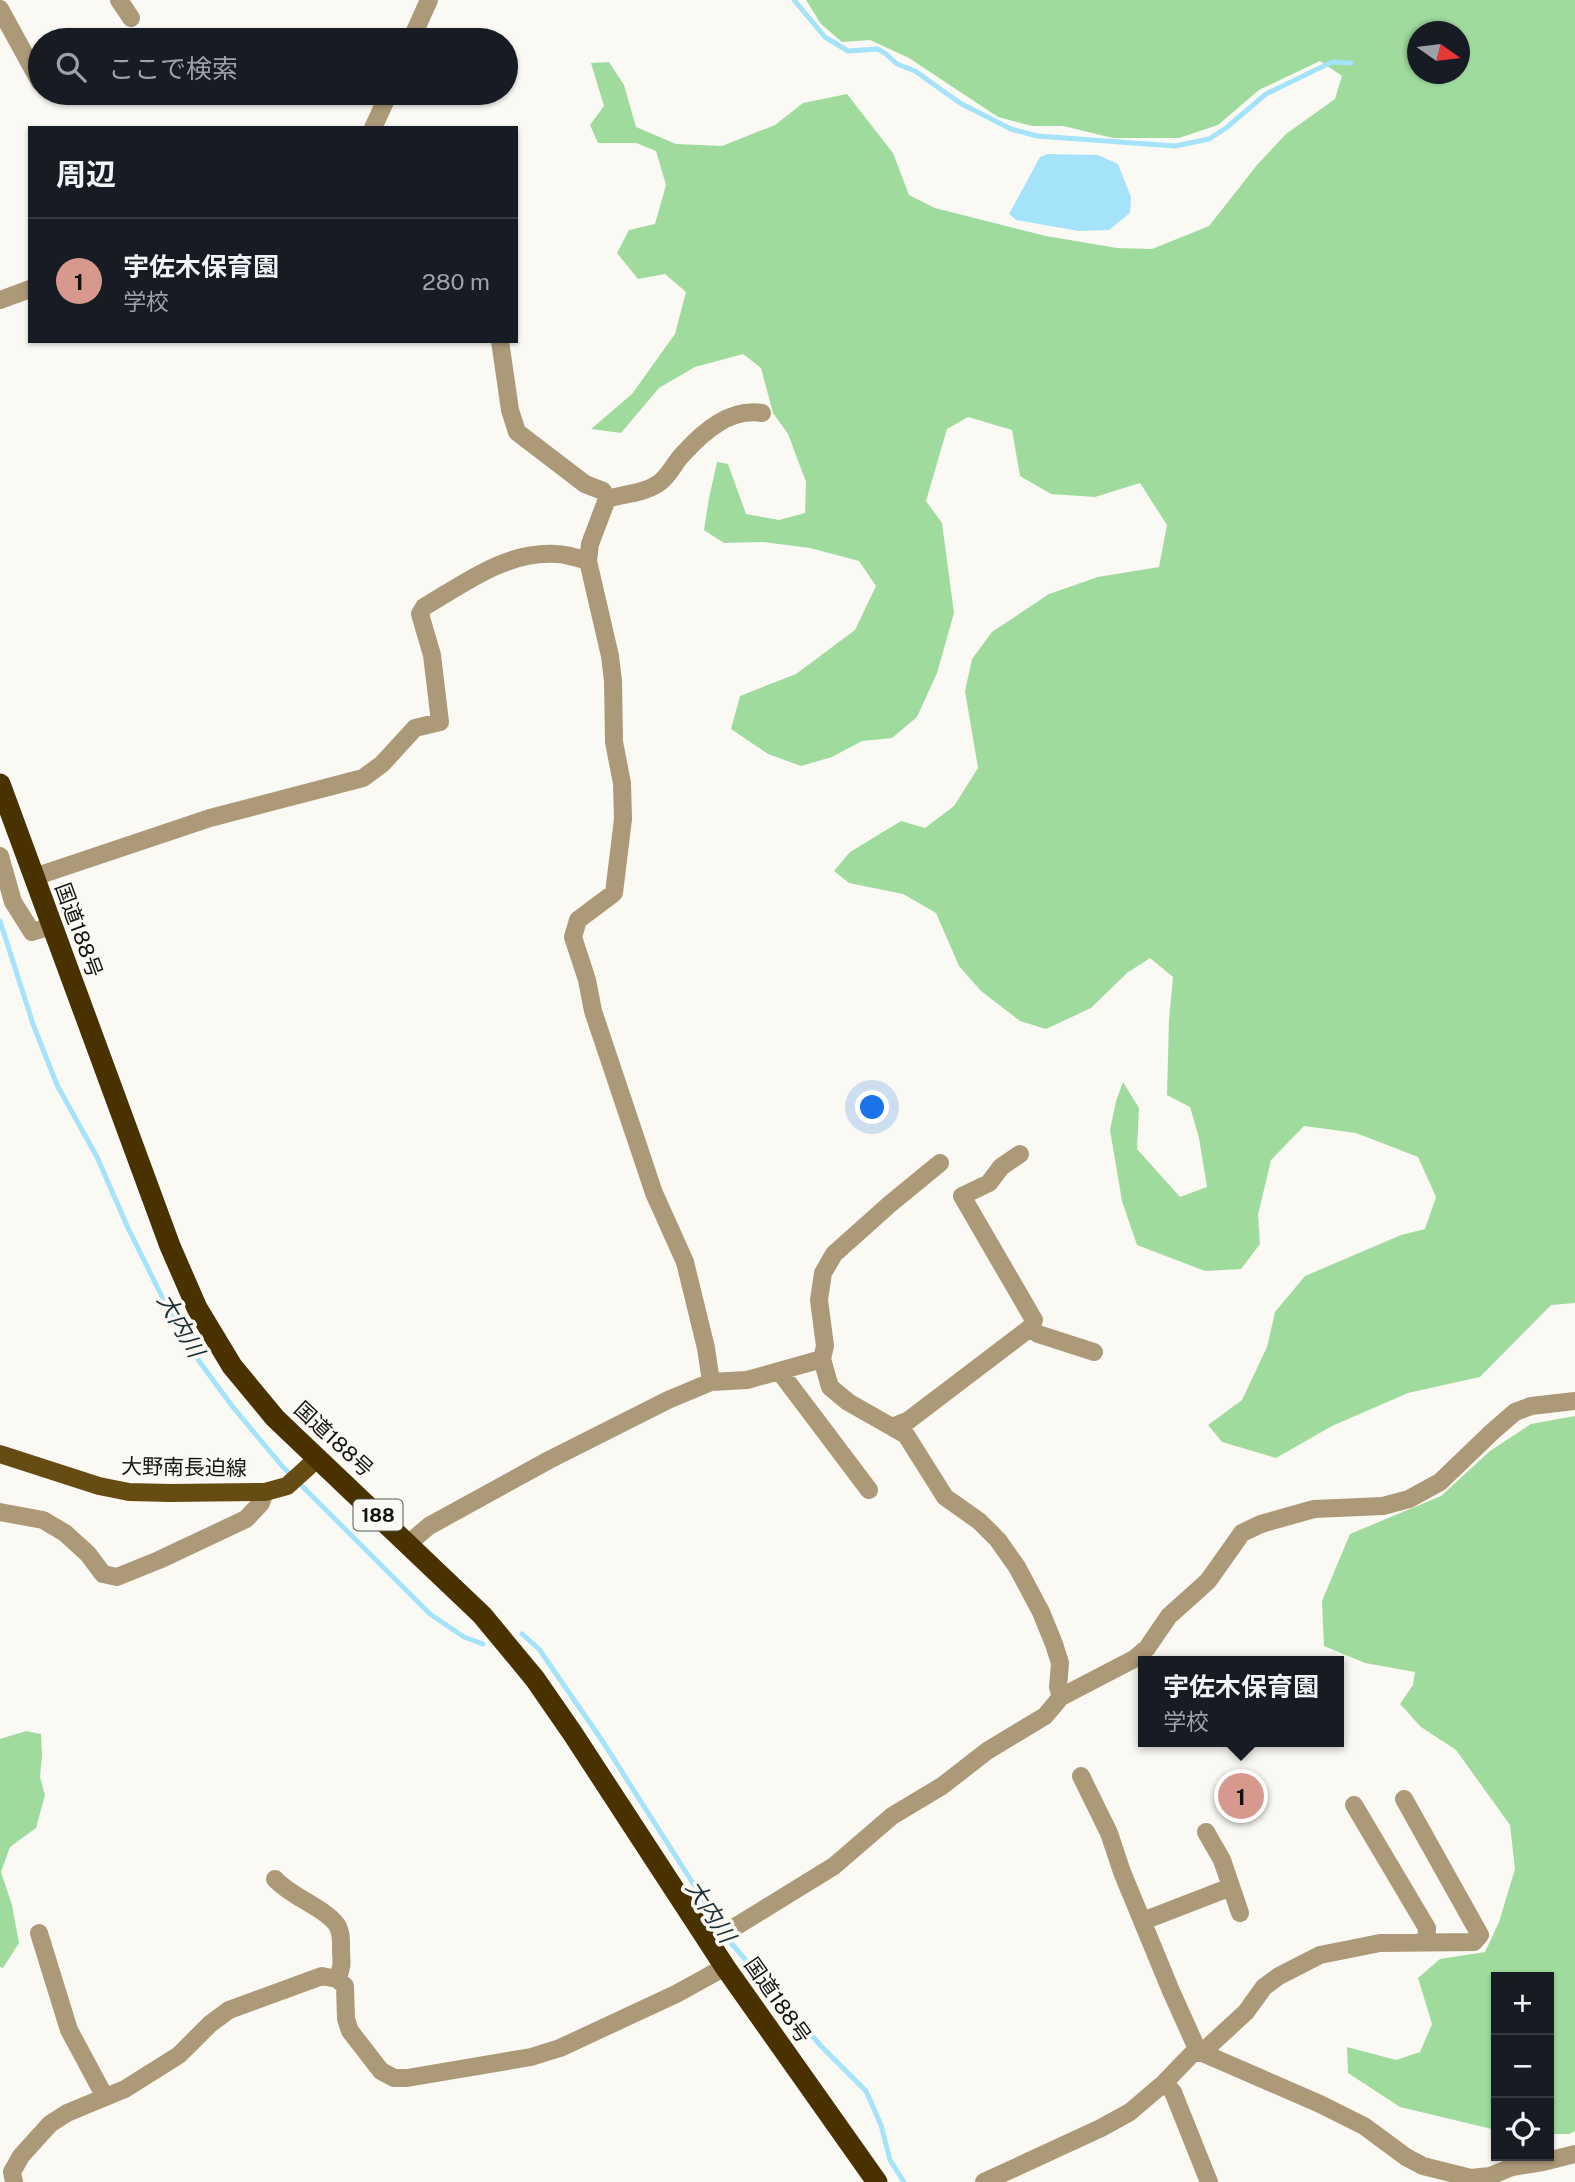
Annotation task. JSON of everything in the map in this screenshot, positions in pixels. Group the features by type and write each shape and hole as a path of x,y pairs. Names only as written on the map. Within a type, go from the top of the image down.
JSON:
{"highway":[{"name":"国道188号","path":"0,784 170,1246 197,1308 232,1366 311,1464 408,1544 482,1615 535,1679 725,1967 877,2182"}],"main road":[{"name":"大野南長迫線","path":"0,1454 99,1486 129,1492 265,1492 287,1486 311,1464"}],"street":[{"path":"120,0 131,18"},
{"path":"416,28 429,0"},
{"path":"0,9 28,60"},
{"path":"374,126 384,105"},
{"path":"0,300 28,290"},
{"path":"500,343 510,410 517,432 585,484 603,491 607,499 590,544 588,561 610,656 614,742 622,783 623,819 614,893 578,920 573,937 587,980 593,1012 654,1193 685,1262 712,1382"},
{"path":"607,499 656,485 668,475 683,454 729,416 748,411 762,413"},
{"path":"34,877 210,818 363,778 382,764 415,728 440,722 432,655 420,614 424,607 499,563 520,557 558,554 588,561"},
{"path":"0,856 13,902 32,932 51,926"},
{"path":"892,1427 909,1420 1030,1328 1034,1320 962,1196 989,1183 1001,1167 1020,1154"},
{"path":"940,1163 834,1254 823,1273 819,1300 825,1346 822,1359 830,1387 848,1402 906,1436 945,1497 979,1521 1017,1567 1041,1612 1054,1644 1060,1663 1058,1687 1061,1697"},
{"path":"1030,1328 1038,1334 1094,1352"},
{"path":"408,1544 429,1526 668,1399 712,1382 747,1380 822,1359"},
{"path":"780,1372 869,1490"},
{"path":"709,1943 834,1866 892,1816 942,1786 987,1751 1045,1716 1061,1697 1134,1659 1147,1648 1169,1616 1208,1581 1241,1533 1314,1508 1383,1506 1409,1499 1440,1482 1515,1412 1531,1406 1575,1401"},
{"path":"0,1512 43,1520 65,1533 88,1553 103,1574 117,1577 246,1519 261,1503 265,1492"},
{"path":"1081,1776 1109,1833 1122,1872 1198,2051 1353,2120 1423,2166 1471,2178 1490,2176 1512,2167 1575,2154"},
{"path":"984,2182 1130,2112 1192,2054 1208,2047 1246,2012 1264,1987 1279,1976 1320,1955 1380,1943 1474,1942 1480,1935 1404,1799"},
{"path":"1354,1805 1427,1928 1426,1942"},
{"path":"1206,1832 1222,1860 1240,1913"},
{"path":"275,1879 284,1889 337,1925 341,1936 342,1970 337,1979"},
{"path":"1143,1921 1231,1887"},
{"path":"39,1933 69,2029 105,2097"},
{"path":"14,2182 12,2172 21,2156 50,2124 67,2113 125,2089 179,2055 210,2024 229,2010 322,1976 337,1979 345,1986 346,2019 350,2031 381,2071 394,2078 407,2078 531,2057 560,2049 676,1994 725,1967"},
{"path":"1164,2083 1172,2092 1209,2182"}],"green space":[{"path":"806,0 1575,0 1575,1303 1551,1305 1480,1377 1408,1393 1332,1426 1276,1458 1222,1442 1208,1425 1242,1400 1267,1347 1275,1312 1305,1276 1401,1235 1425,1229 1436,1197 1418,1157 1356,1133 1304,1126 1271,1160 1258,1215 1260,1244 1241,1269 1205,1271 1137,1245 1122,1201 1110,1130 1123,1082 1139,1108 1137,1149 1180,1197 1207,1187 1199,1138 1190,1107 1167,1095 1173,977 1150,958 1127,973 1091,1008 1046,1029 1020,1021 981,991 959,966 936,913 903,894 849,883 834,871 850,852 901,821 925,828 954,806 978,768 965,691 972,659 992,632 1049,594 1098,577 1159,567 1167,525 1140,483 1095,497 1051,494 1020,476 1012,430 968,417 947,429 926,501 942,523 954,613 937,673 917,717 892,738 862,741 832,757 801,766 768,754 731,729 740,696 796,674 855,630 876,586 859,561 810,548 763,542 724,543 704,530 717,462 728,464 746,514 779,520 805,513 806,482 788,434 773,413 761,368 743,354 695,367 659,388 621,433 591,429 632,394 675,334 686,292 665,274 638,279 617,253 629,230 655,224 666,185 656,151 636,143 598,143 590,125 604,106 591,63 609,62 624,85 636,127 676,144 722,146 775,125 803,103 847,94 893,153 909,195 935,208 1046,236 1117,248 1152,249 1209,226 1257,165 1286,134 1335,99 1342,76 1320,61 1259,90 1218,125 1179,138 1113,138 1063,126 1032,126 998,117 909,58 870,40 842,42 821,24"},
{"path":"1575,1416 1575,2131 1569,2134 1554,2134 1554,1972 1491,1972 1491,2129 1400,2107 1348,2073 1347,2047 1396,2060 1420,2052 1432,2024 1418,1978 1440,1959 1485,1952 1499,1922 1515,1869 1510,1825 1456,1750 1421,1727 1400,1704 1413,1685 1415,1672 1365,1663 1324,1646 1322,1601 1350,1534 1441,1496 1490,1451 1531,1424"},
{"path":"26,1731 41,1734 40,1777 45,1795 36,1828 10,1847 1,1872 12,1905 19,1943 3,1968 0,1967 0,1739"}],"water":[{"path":"1047,154 1098,155 1118,164 1131,197 1130,213 1109,230 1079,231 1016,220 1009,214 1040,157"}],"waterway":[{"path":"794,0 825,37 848,51 878,49 960,103 1011,129 1037,136 1175,146 1209,139 1266,94 1332,62 1351,63"},
{"name":"大内川","path":"0,921 33,1024 57,1085 97,1157 128,1228 183,1339 232,1406 283,1467 430,1614 464,1637 483,1644"},
{"name":"大内川","path":"522,1634 539,1649 603,1742 731,1943 821,2046 866,2091 881,2125 890,2160 904,2182"}],"place":[{"name":"宇佐木保育園","path":"1241,1796"}]}
